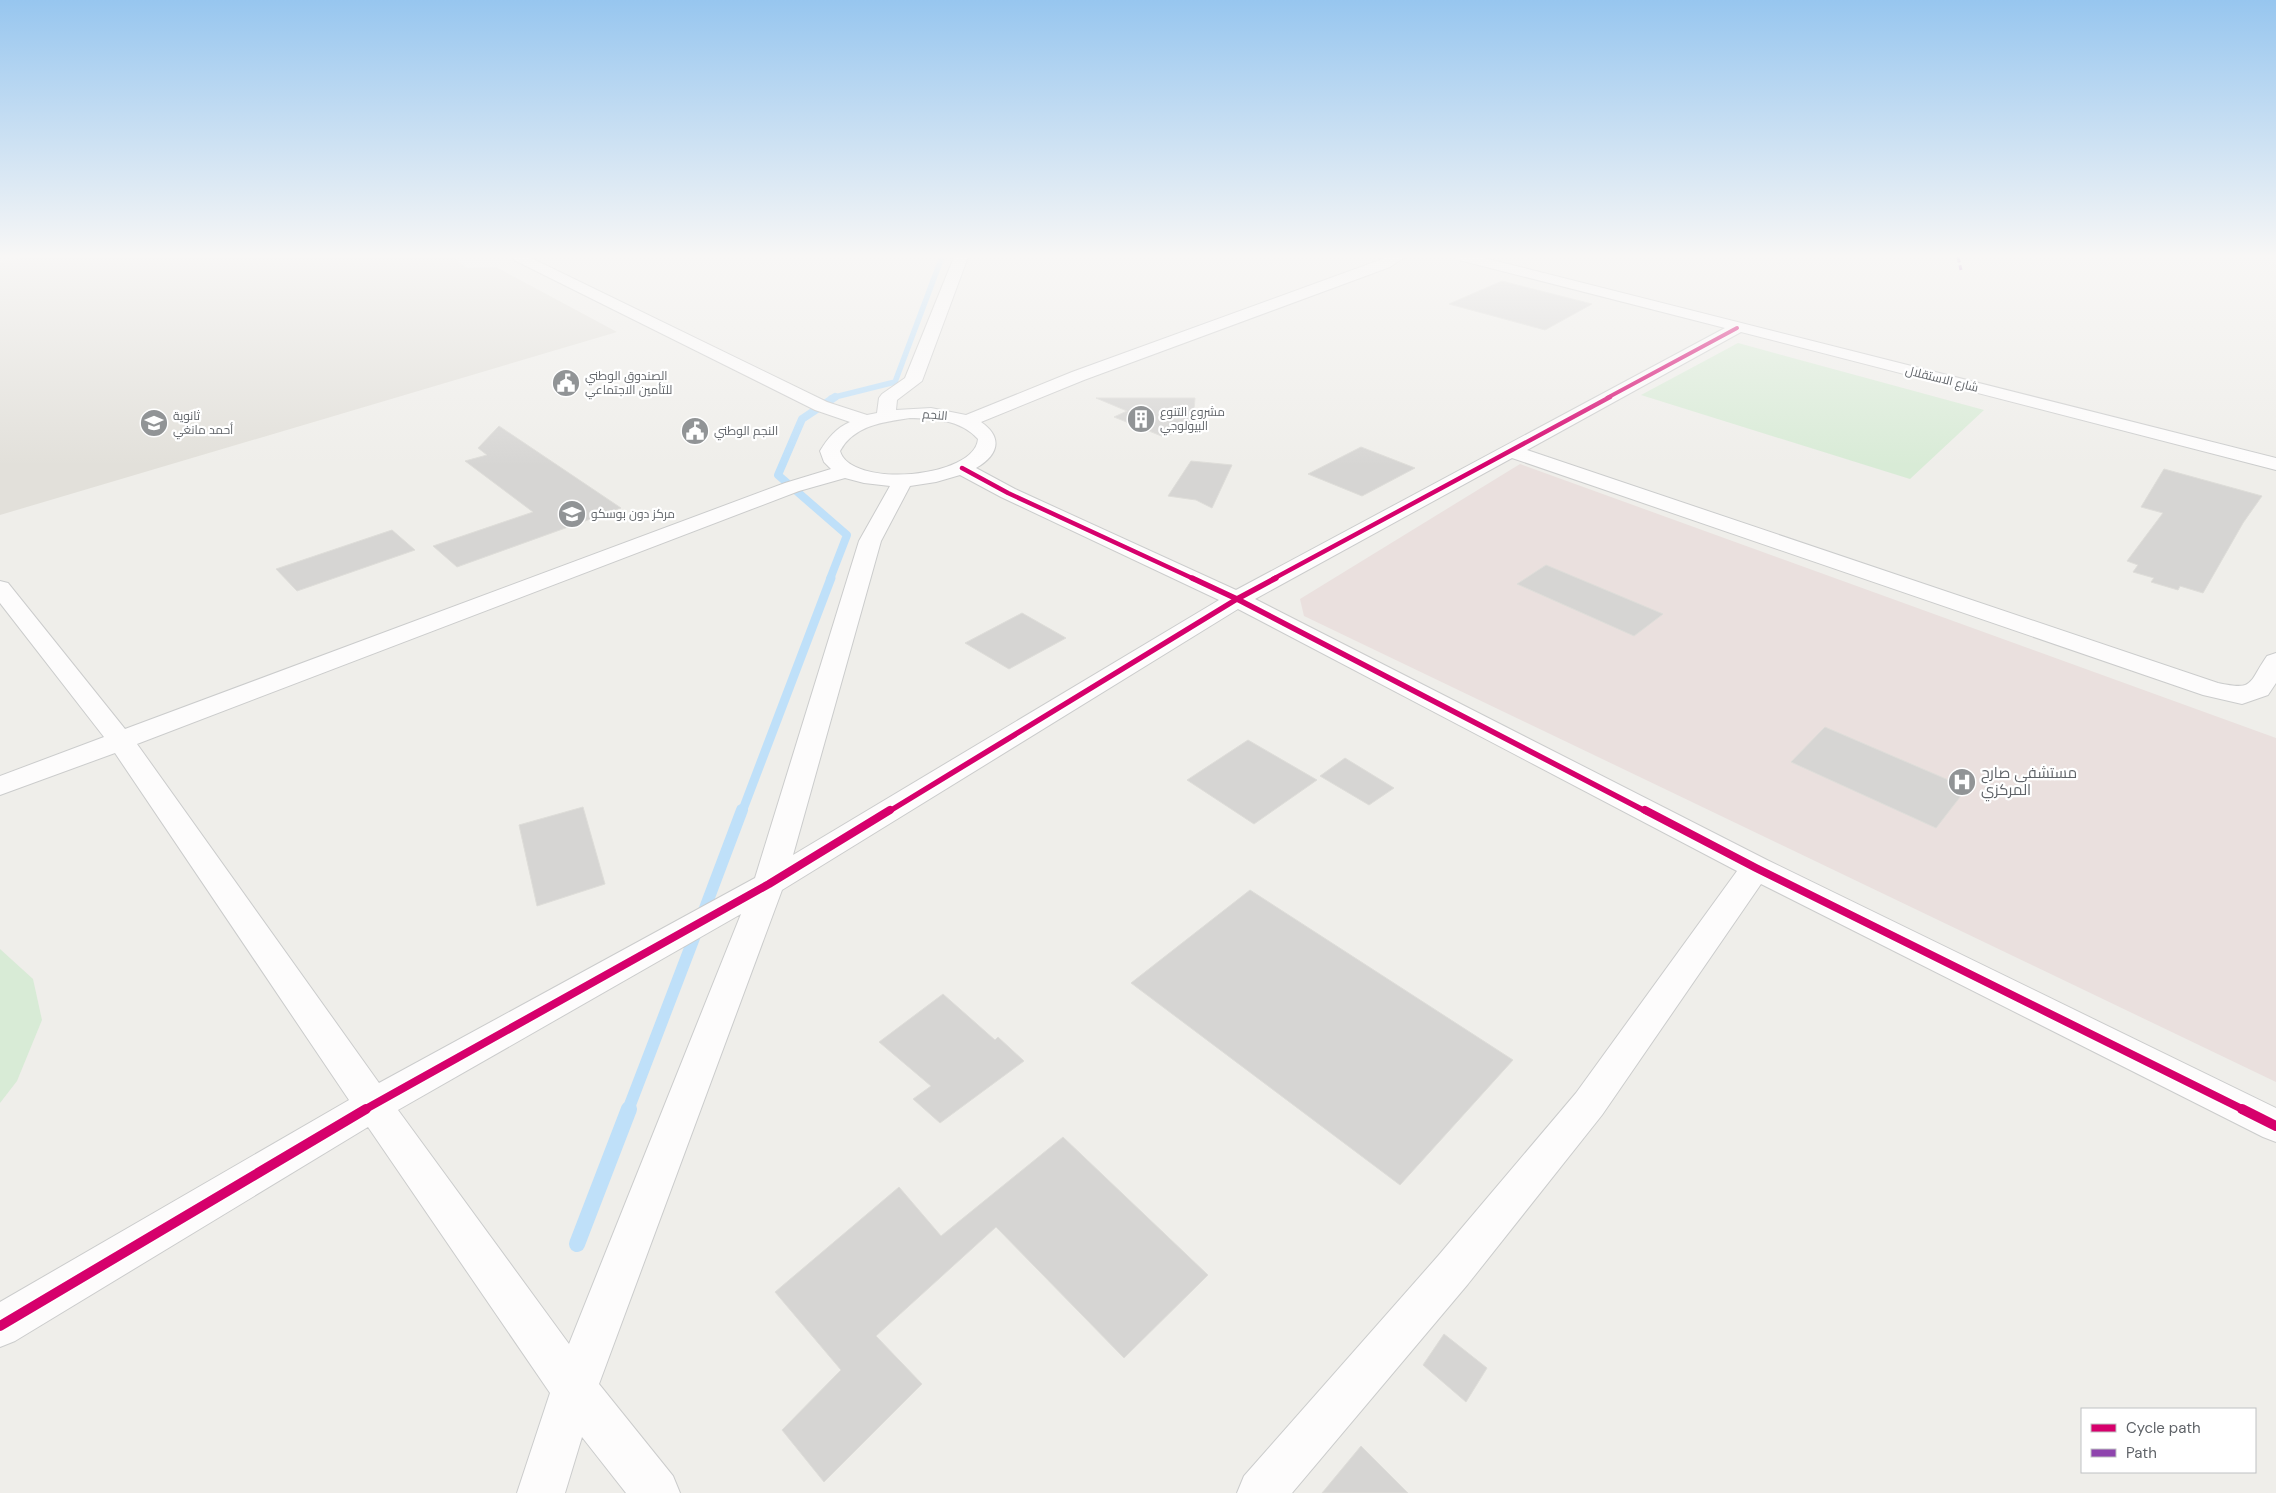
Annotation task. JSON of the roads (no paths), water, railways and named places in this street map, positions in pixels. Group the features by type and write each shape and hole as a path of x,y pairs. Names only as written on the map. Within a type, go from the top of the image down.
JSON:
{"street":[{"path":"660,327 820,406 866,421"},
{"path":"886,416 888,398 913,381 934,327"},
{"path":"967,421 1078,376 1213,327"},
{"name":"شارع الاستقلال","path":"1732,327 2276,464"},
{"path":"0,1326 373,1105 769,884 1237,599 1737,328"},
{"path":"913,381 930,402 933,414"},
{"name":"النجم","path":"933,414 967,421 980,428 984,433 987,438 986,448 978,459 962,468 938,476 903,480 862,476 847,471 834,462 830,451 834,440 847,429 866,421 886,416 933,414"},
{"path":"1512,451 2212,690 2242,696 2259,690 2276,661"},
{"path":"962,468 1008,493 1237,599 1756,868 2276,1126"},
{"path":"0,786 792,486 847,471"},
{"path":"541,1493 574,1389 769,884 870,541 903,480"},
{"path":"0,588 120,740 373,1105 574,1389 656,1493"},
{"path":"1261,1493 1453,1270 1589,1104 1756,868"}],"waterway":[{"path":"835,397 895,382 916,327"},
{"path":"830,579 847,535 778,475 802,419 835,397"},
{"path":"831,398 835,397"},
{"path":"742,812 831,578"},
{"path":"702,916 742,810"},
{"path":"628,1110 697,930"},
{"path":"577,1244 629,1109"}],"place":[{"name":"الصندوق الوطني للتأمين الاجتماعي","path":"566,383"},
{"name":"مشروع التنوع البيولوجي","path":"1141,419"},
{"name":"ثانوية أحمد مانغي","path":"154,423"},
{"name":"النجم الوطني","path":"695,431"},
{"name":"مركز دون بوسكو","path":"572,514"},
{"name":"مستشفى صارح المركزي","path":"1962,782"}]}
